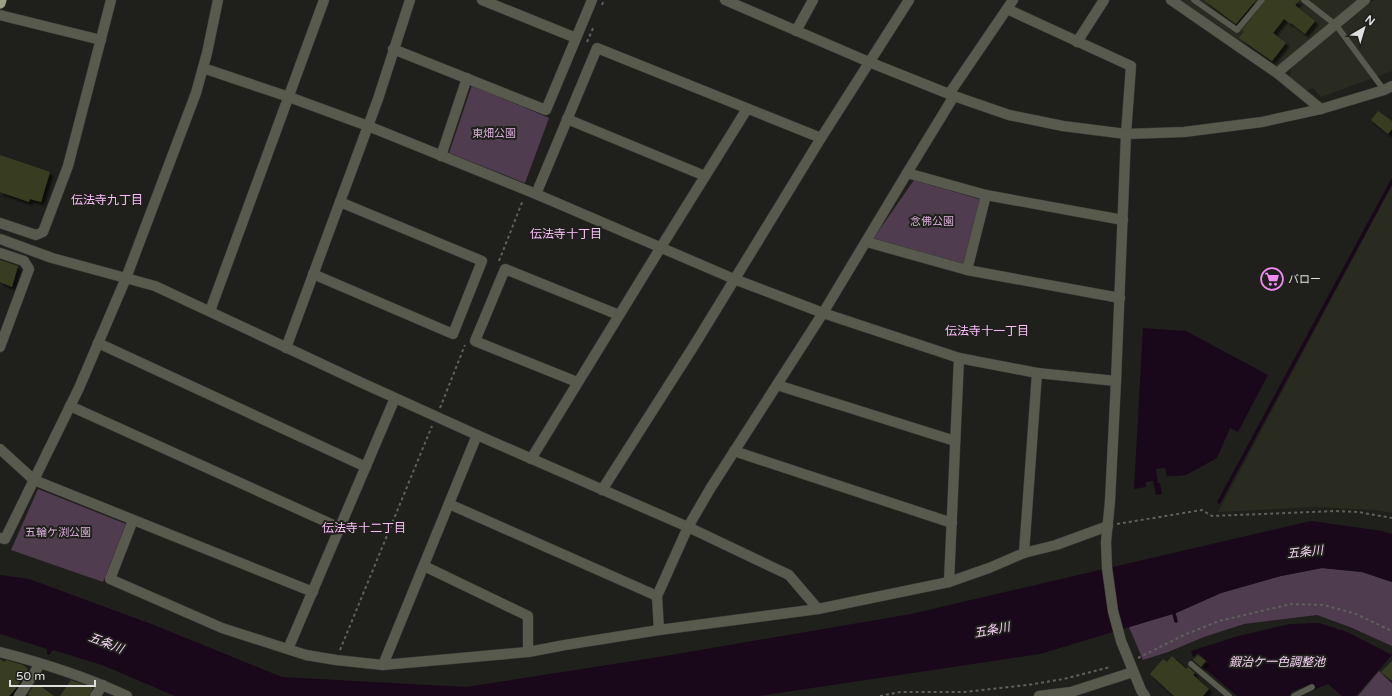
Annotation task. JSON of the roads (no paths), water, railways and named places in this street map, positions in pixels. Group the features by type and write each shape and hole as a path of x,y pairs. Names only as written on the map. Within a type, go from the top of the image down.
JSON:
{"street":[{"path":"0,223 36,235 43,232 68,166 111,0"},
{"path":"0,538 5,539 70,406 126,278 193,100 207,53 218,0"},
{"path":"210,311 324,0"},
{"path":"286,348 378,99 410,0"},
{"path":"482,0 576,38"},
{"path":"393,49 546,110 592,0"},
{"path":"725,0 869,62 952,95 1009,115 1063,126 1126,134 1192,131 1262,122 1320,109 1388,88"},
{"path":"796,30 813,0"},
{"path":"602,490 695,344 821,138 908,0"},
{"path":"659,630 657,596 688,527 734,451 867,242 952,95 1014,0"},
{"path":"1077,42 1104,0"},
{"path":"1171,0 1277,73 1320,109"},
{"path":"1277,73 1366,0"},
{"path":"1008,10 1131,66 1126,134 1116,381 1106,542 1107,568 1113,611 1129,663 1145,696"},
{"path":"0,15 100,40"},
{"path":"536,194 568,120 596,48 821,138"},
{"path":"203,68 368,126 536,194 734,279 823,313 959,358 1037,373 1116,381"},
{"path":"441,156 467,78"},
{"path":"531,459 577,382 747,109"},
{"path":"568,120 705,176"},
{"path":"907,172 986,195 1123,220"},
{"path":"967,270 986,195"},
{"path":"313,274 453,334 482,261 340,202"},
{"path":"0,239 52,258 155,286 286,348 477,435 688,527 789,575 818,609"},
{"path":"867,242 967,270 1120,298"},
{"path":"0,253 24,261 29,269 0,347"},
{"path":"577,382 475,341 505,269 619,315"},
{"path":"98,343 366,466"},
{"path":"948,582 959,358"},
{"path":"1024,553 1037,373"},
{"path":"777,385 955,441"},
{"path":"288,649 396,398"},
{"path":"70,406 340,528"},
{"path":"384,665 477,435"},
{"path":"0,449 34,480 313,592"},
{"path":"734,451 952,523"},
{"path":"449,504 657,596"},
{"path":"133,520 110,579 222,628 306,655 384,665 528,652 659,630 818,609 948,582 989,568 1024,553 1056,544 1108,526"},
{"path":"424,566 528,616 528,652"},
{"path":"0,652 103,685 127,696"},
{"path":"1040,696 1071,692 1129,663"},
{"path":"19,696 40,664"},
{"path":"95,696 103,685"}],"lane":[{"path":"1194,0 1237,30 1262,0"},
{"path":"1304,0 1336,25 1388,88"},
{"path":"1191,664 1229,696"},
{"path":"1294,696 1312,687"}],"water":[{"path":"1143,328 1186,331 1268,375 1238,432 1230,428 1217,458 1186,475 1167,476 1165,468 1156,469 1158,483 1160,483 1162,494 1156,495 1153,481 1146,482 1146,487 1134,489"},
{"name":"五条川","path":"1311,521 1382,531 1392,534 1392,582 1362,572 1322,568 1281,576 1221,593 1176,613 1040,654 759,696 175,696 102,665 53,650 49,655 47,654 47,649 0,634 0,575 29,579 154,625 282,677 466,687 665,656 911,614"},
{"name":"鍜治ケ一色調整池","path":"1319,623 1347,632 1392,655 1356,696 1342,696 1328,684 1314,690 1311,684 1293,691 1289,696 1237,696 1204,668 1208,662 1198,653 1193,657 1191,651 1238,636 1290,624"}],"waterway":[{"path":"1219,502 1392,181"},
{"path":"1173,610 1176,621"}],"place":[{"name":"バロー","path":"1272,279"}],"district":[{"name":"伝法寺九丁目","path":"107,200"},
{"name":"伝法寺十丁目","path":"566,234"},
{"name":"伝法寺十一丁目","path":"987,331"},
{"name":"伝法寺十二丁目","path":"364,528"}],"park label":[{"name":"東畑公園","path":"494,133"},
{"name":"念佛公園","path":"932,221"},
{"name":"五輪ケ渕公園","path":"58,532"}]}
